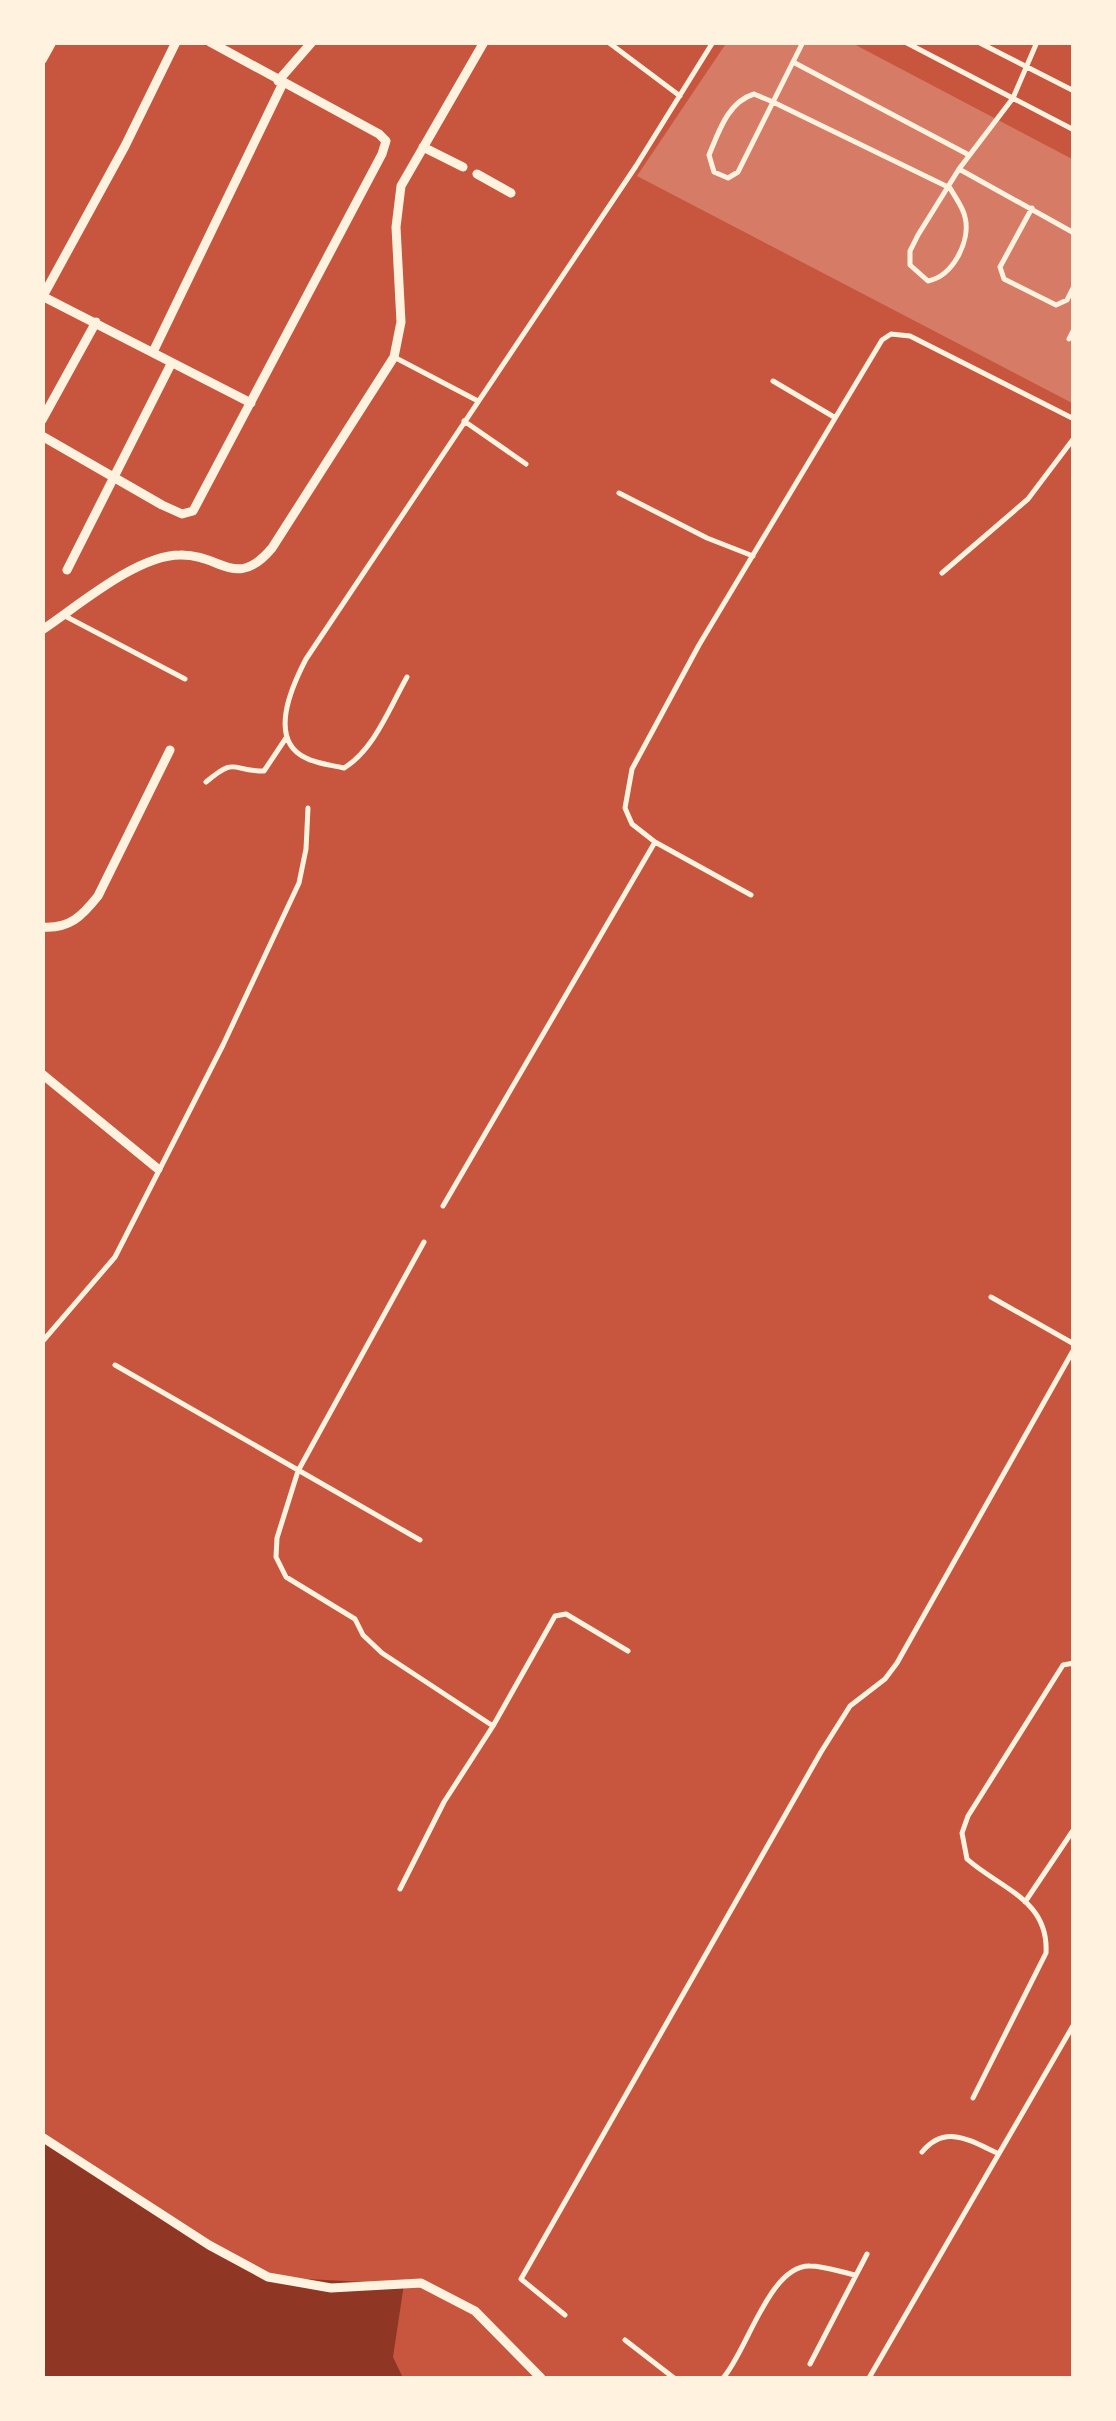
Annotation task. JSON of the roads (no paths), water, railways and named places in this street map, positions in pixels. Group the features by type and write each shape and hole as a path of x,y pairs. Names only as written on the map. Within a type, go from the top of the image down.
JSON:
{"street":[{"path":"42,60 52,42"},
{"path":"176,42 125,146 43,296 251,403"},
{"path":"42,436 182,514 194,511 355,211 386,142 379,134 210,42"},
{"path":"153,352 281,82 312,42"},
{"path":"42,630 147,561 182,554 226,568 246,569 259,564 272,548 394,357 401,322 396,227 400,186 480,44"},
{"path":"422,147 462,167"},
{"path":"477,174 512,193"},
{"path":"42,420 96,322"},
{"path":"67,570 171,364"},
{"path":"42,928 70,924 82,917 98,896 170,750"},
{"path":"42,1074 158,1169"},
{"path":"42,2136 209,2246 268,2277 331,2288 421,2283 475,2311 542,2378"}],"lane":[{"path":"608,42 680,96"},
{"path":"206,782 232,764 264,772 286,738 291,690 306,658 713,42"},
{"path":"803,42 772,102 738,172 728,178 714,172 709,156 723,124 739,98 754,94 772,102 950,188 964,213 967,233 949,268 938,279 928,281 910,265 910,251 950,188 959,169 1013,98 1037,42"},
{"path":"905,42 1074,130"},
{"path":"978,42 1074,92"},
{"path":"793,62 969,155"},
{"path":"959,169 1074,233"},
{"path":"1032,208 1000,266 1004,279 1056,305 1067,300 1074,286"},
{"path":"1068,339 1074,330"},
{"path":"752,895 655,842 632,824 626,808 632,769 699,645 882,340 892,334 910,336 1074,419"},
{"path":"394,357 478,401"},
{"path":"773,381 834,418"},
{"path":"464,420 526,464"},
{"path":"942,573 1028,499 1074,438"},
{"path":"619,494 707,538 754,556"},
{"path":"64,616 185,679"},
{"path":"286,738 301,757 344,768 358,760 408,677"},
{"path":"42,1342 115,1257 289,908 306,849 308,808"},
{"path":"443,1206 655,842"},
{"path":"424,1242 298,1471 277,1538 276,1557 286,1577 355,1619 363,1636 382,1654 493,1726"},
{"path":"566,2315 521,2279 821,1752 850,1706 884,1679 898,1662 1074,1347 991,1297"},
{"path":"115,1366 420,1540"},
{"path":"400,1889 444,1802 493,1726 554,1616 566,1614 628,1651"},
{"path":"973,2098 1046,1953 1044,1924 1025,1902 967,1859 962,1833 968,1816 1044,1692 1063,1665 1074,1663"},
{"path":"1025,1902 1074,1829"},
{"path":"869,2378 1074,2024"},
{"path":"922,2152 932,2140 947,2135 997,2153"},
{"path":"810,2364 866,2254"},
{"path":"722,2378 777,2284 791,2271 807,2265 856,2275"},
{"path":"625,2340 674,2378"}]}
